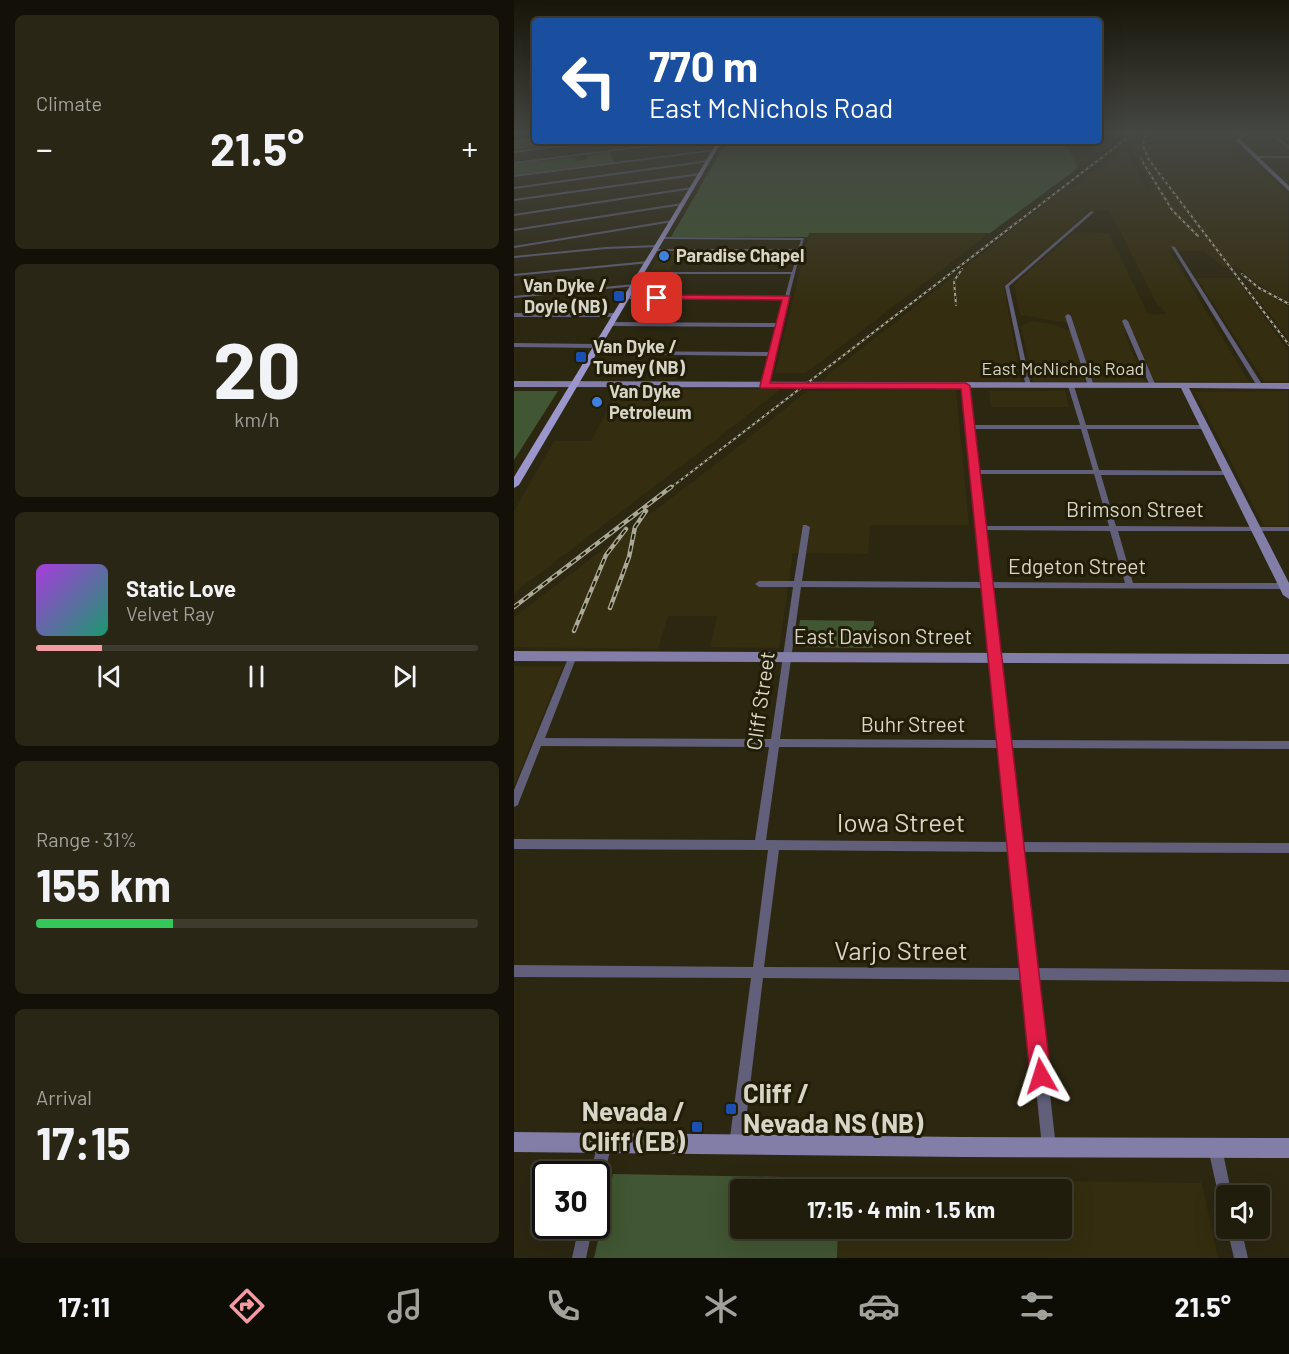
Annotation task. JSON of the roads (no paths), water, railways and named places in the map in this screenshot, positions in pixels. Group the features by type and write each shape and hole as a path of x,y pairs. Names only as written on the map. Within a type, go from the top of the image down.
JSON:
{"main road":[{"path":"514,485 690,191"},
{"name":"East McNichols Road","path":"514,384 1288,386"},
{"path":"1184,386 1286,590"},
{"name":"East Davison Street","path":"514,656 1288,659"},
{"path":"514,1142 1288,1148"}],"street":[{"path":"514,200 579,191"},
{"path":"514,215 674,191"},
{"path":"514,230 682,204"},
{"path":"1028,386 1007,286 1092,212"},
{"path":"514,247 672,221"},
{"path":"662,238 803,240 764,386"},
{"path":"1173,247 1260,386"},
{"path":"514,257 606,248 800,250"},
{"path":"514,276 648,262"},
{"path":"641,273 793,273"},
{"path":"514,297 634,285"},
{"path":"626,298 787,298"},
{"path":"514,315 616,315"},
{"path":"1068,316 1092,386"},
{"path":"1124,321 1153,386"},
{"path":"611,324 780,325"},
{"path":"514,345 772,354"},
{"path":"966,386 1049,1147"},
{"path":"1071,386 1130,585"},
{"path":"970,427 1205,427"},
{"path":"975,472 1228,473"},
{"name":"Cliff Street","path":"760,845 806,527"},
{"name":"Brimson Street","path":"981,528 1288,529"},
{"name":"Edgeton Street","path":"759,584 1130,585 1286,590"},
{"path":"514,802 573,656"},
{"name":"Buhr Street","path":"538,742 1288,745"},
{"name":"Iowa Street","path":"514,844 1288,848"},
{"path":"736,1145 774,845"},
{"name":"Varjo Street","path":"514,971 1288,976"},
{"path":"601,1161 605,1143"},
{"path":"1215,1147 1223,1185"},
{"path":"579,1258 583,1239"},
{"path":"1237,1239 1241,1258"}],"railway":[{"path":"669,489 1058,191"},
{"path":"1160,191 1172,210 1198,236"},
{"path":"1172,191 1289,345"},
{"path":"956,305 954,281 962,269"},
{"path":"1242,274 1259,288 1289,304"},
{"path":"514,607 671,487"},
{"path":"610,608 629,557 635,527 646,511"},
{"path":"574,631 606,555 626,529"}],"place":[{"name":"Paradise Chapel","path":"664,256"},
{"name":"Van Dyke / Doyle (NB)","path":"619,296"},
{"name":"Van Dyke / Tumey (NB)","path":"581,357"},
{"name":"Van Dyke Petroleum","path":"597,402"},
{"name":"Cliff / Nevada NS (NB)","path":"731,1109"},
{"name":"Nevada / Cliff (EB)","path":"697,1127"}]}
